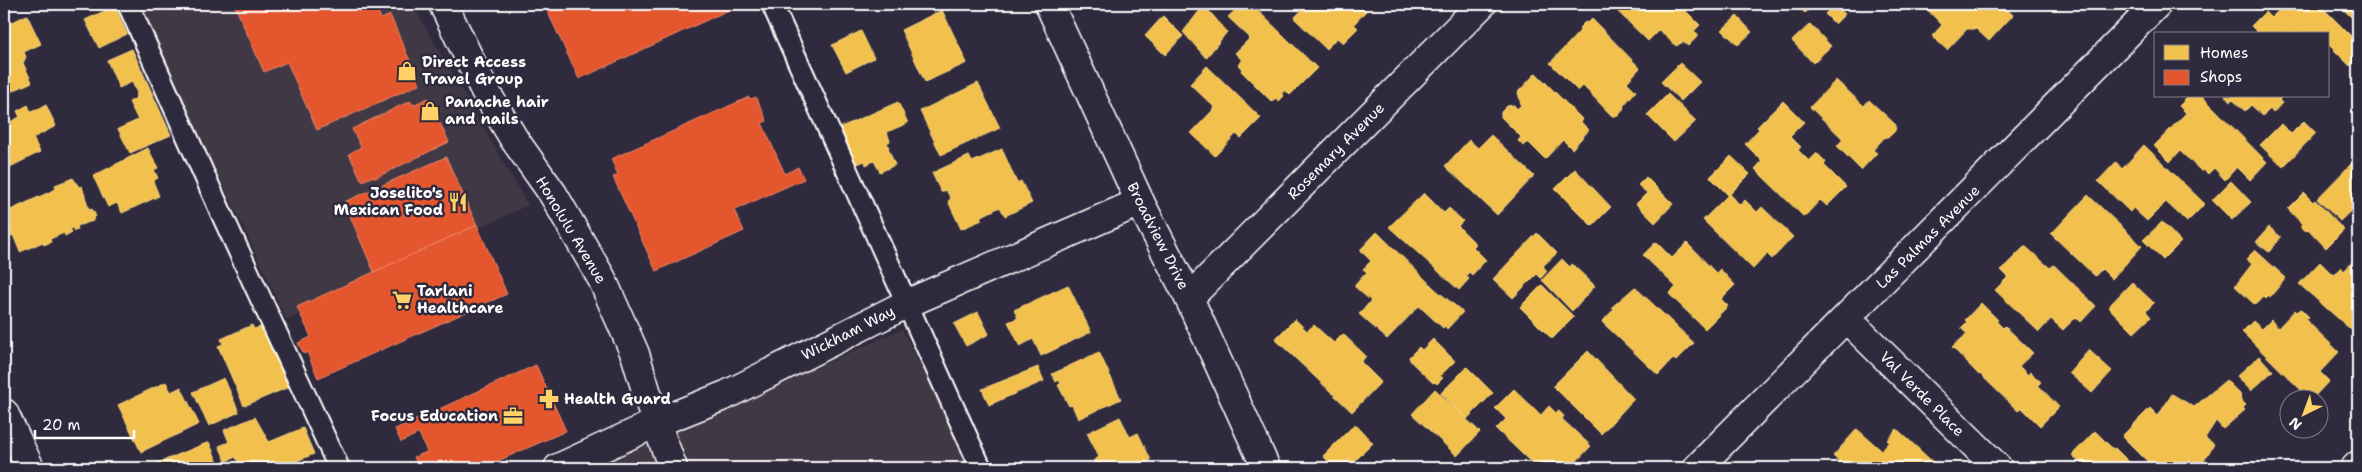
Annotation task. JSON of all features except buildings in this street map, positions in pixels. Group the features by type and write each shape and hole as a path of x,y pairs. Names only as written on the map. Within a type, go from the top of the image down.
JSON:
{"street":[{"name":"Honolulu Avenue","path":"442,4 484,89 514,139 554,194 602,279 635,354 656,423 673,468"},
{"name":"Broadview Drive","path":"1049,4 1140,202 1189,298 1266,468"},
{"name":"Rosemary Avenue","path":"1189,298 1482,4"},
{"name":"Las Palmas Avenue","path":"1697,468 1847,319 2157,4"},
{"name":"Wickham Way","path":"558,468 656,423 726,395 906,304 1140,202"},
{"name":"Val Verde Place","path":"1847,319 1998,468"},
{"path":"4,413 30,468"},
{"path":"2355,468 2358,465"}],"lane":[{"path":"128,4 223,217 340,468"},
{"path":"772,4 981,468"}],"shaded area":[{"path":"138,4 412,4 528,205 287,320"},
{"path":"902,329 973,468 594,468"}],"place":[{"name":"Direct Access Travel Group","path":"407,71"},
{"name":"Panache hair and nails","path":"430,111"},
{"name":"Joselito's Mexican Food","path":"458,202"},
{"name":"Tarlani Healthcare","path":"402,300"},
{"name":"Health Guard","path":"549,399"},
{"name":"Focus Education","path":"513,416"}]}
